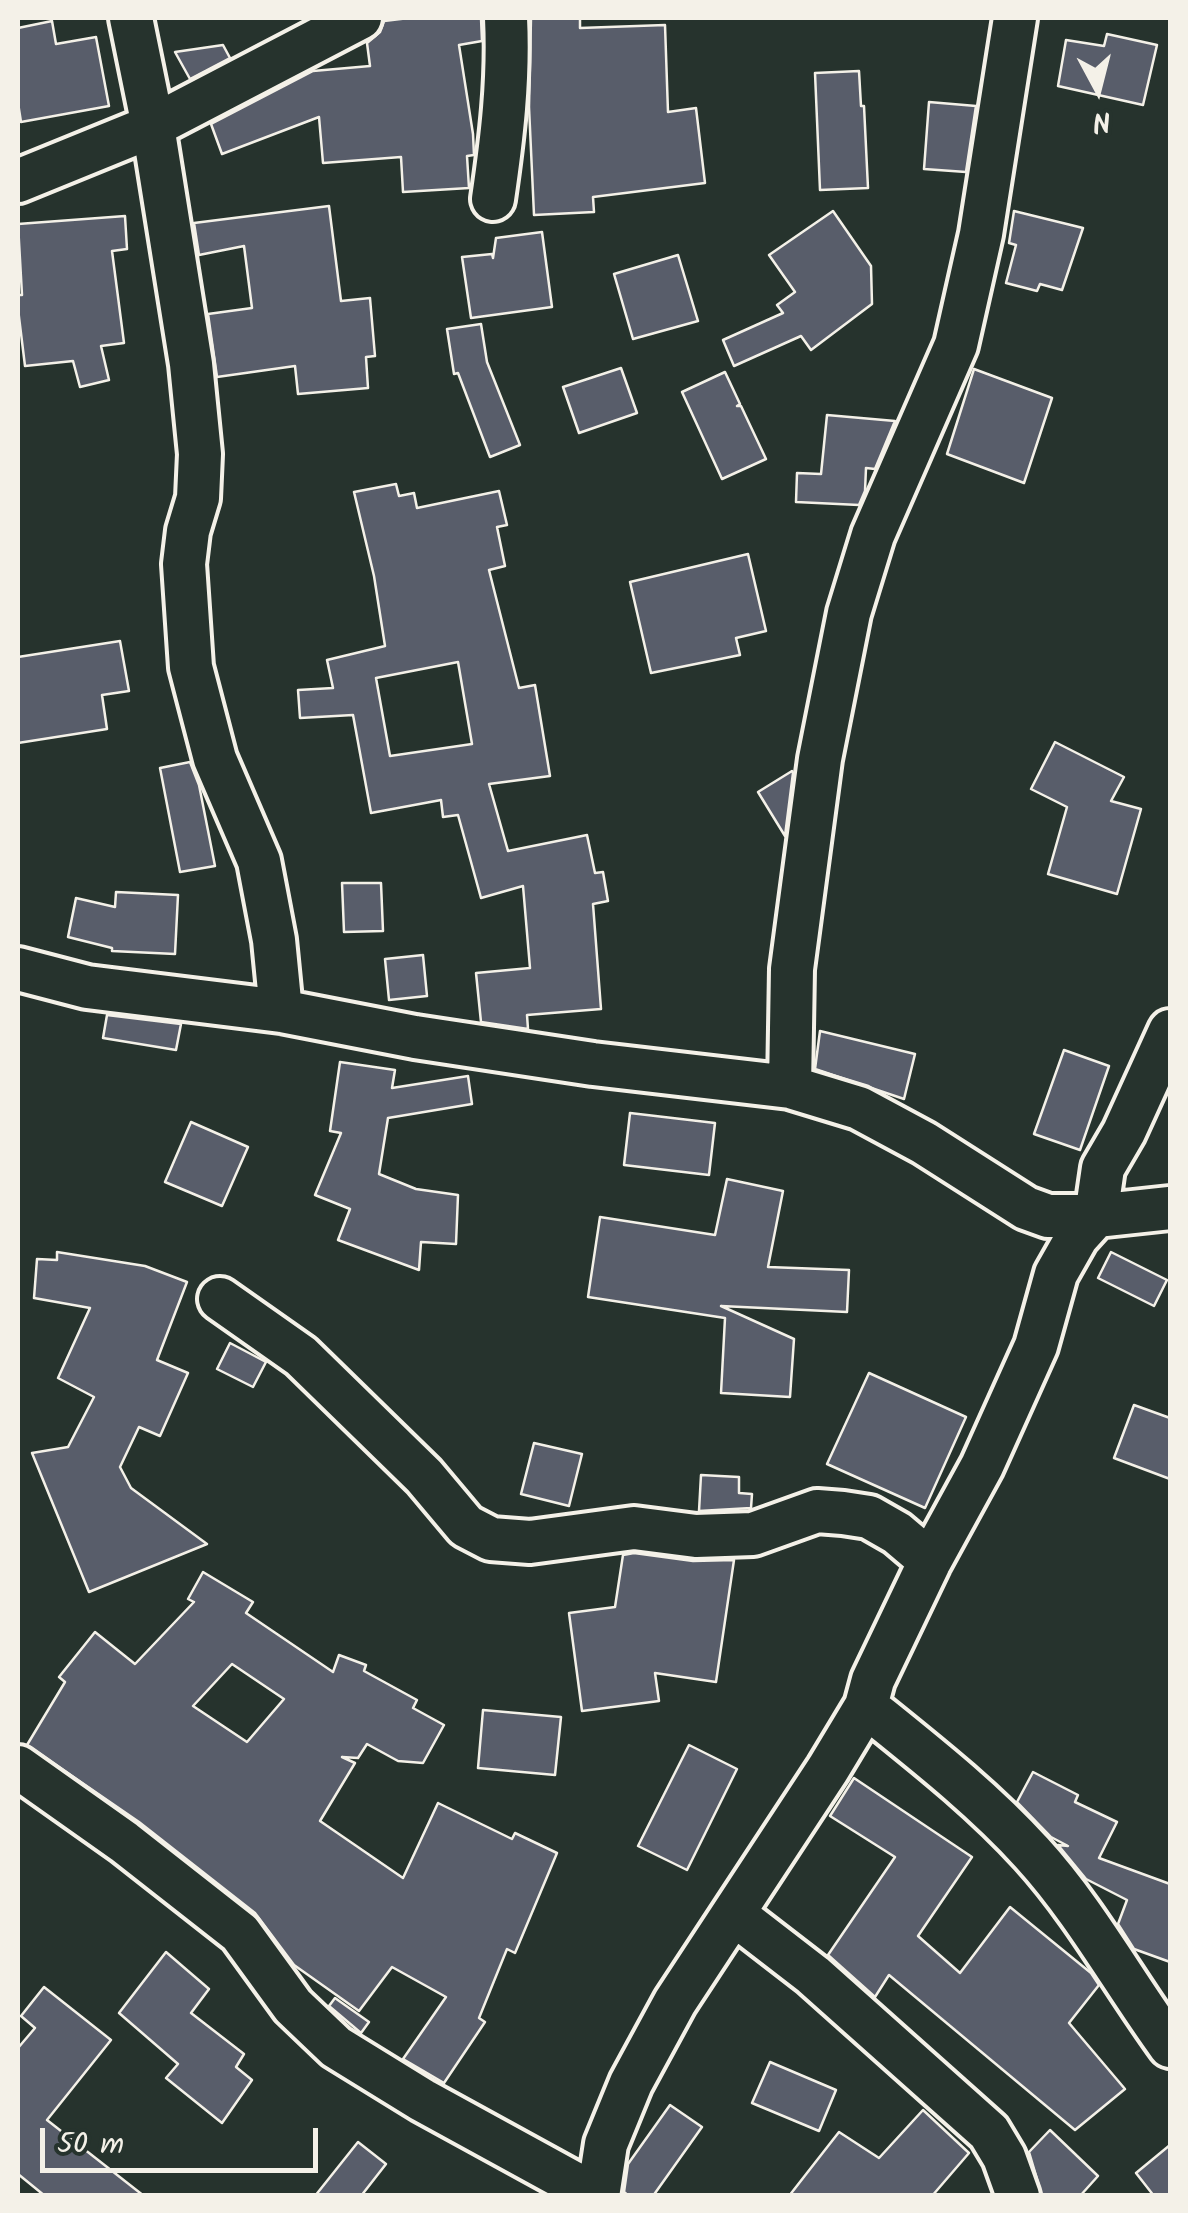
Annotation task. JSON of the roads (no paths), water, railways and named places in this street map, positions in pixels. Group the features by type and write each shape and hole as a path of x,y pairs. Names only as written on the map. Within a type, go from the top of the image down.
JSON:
{"street":[{"path":"131,18 153,126 191,364 200,454 198,498 184,564 191,666 215,759 259,861 274,940 281,1011"},
{"path":"18,181 153,126 360,18"},
{"path":"493,199 508,66 506,18"},
{"path":"790,1087 792,968 820,759 849,614 873,535 956,345 981,234 1015,18"},
{"path":"18,970 87,987 281,1011 415,1037 593,1064 790,1087 859,1108 924,1143 1026,1208 1048,1216 1096,1216 1170,1208"},
{"path":"18,1767 124,1842 240,1933 293,2006 336,2047 422,2100 598,2196 606,2144 630,2083 675,2002 866,1706 873,1680 930,1561 982,1466 1036,1346 1056,1274 1077,1238 1096,1216 1103,1168 1124,1132 1170,1031"},
{"path":"220,1300 301,1356 424,1476 466,1526 491,1539 530,1542 634,1528 696,1536 753,1534 817,1512 843,1512 869,1518 898,1533 930,1561"},
{"path":"866,1706 958,1781 1033,1854 1154,2001 1170,2046"},
{"path":"734,1914 812,1975 989,2132 1004,2157 1018,2196"}]}
